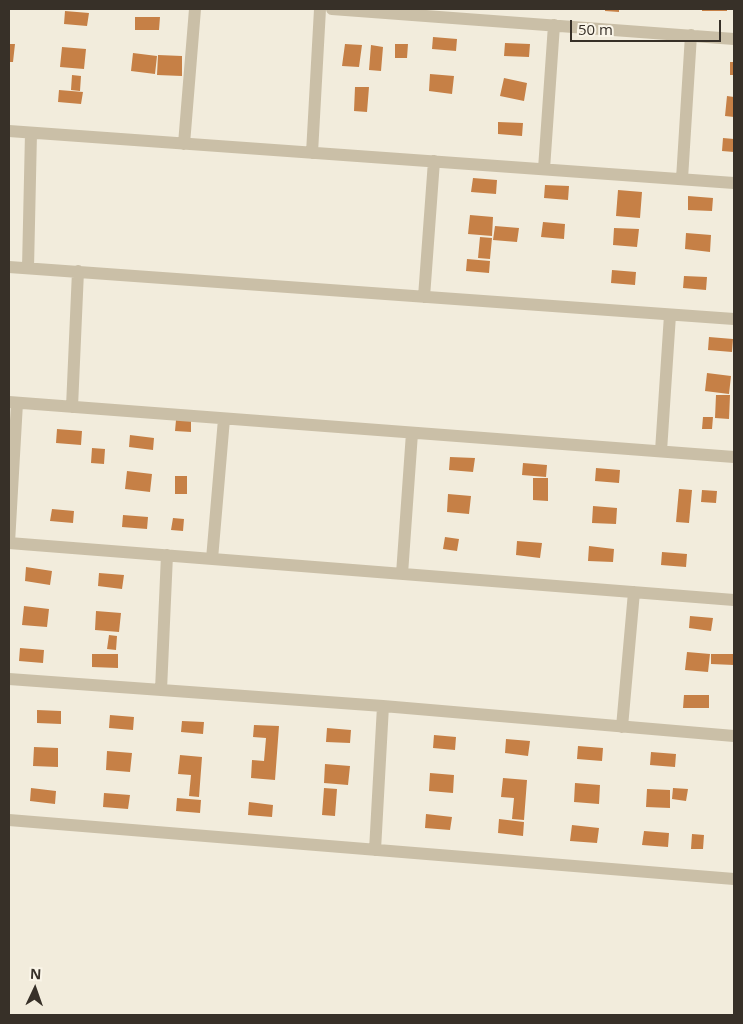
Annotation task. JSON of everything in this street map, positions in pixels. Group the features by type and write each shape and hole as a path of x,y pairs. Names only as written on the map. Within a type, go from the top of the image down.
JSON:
{"street":[{"path":"184,144 195,9"},
{"path":"312,153 320,9"},
{"path":"332,9 434,12 554,25 734,38"},
{"path":"544,169 554,25"},
{"path":"682,179 691,35"},
{"path":"9,131 734,183"},
{"path":"28,268 31,133"},
{"path":"424,297 434,161"},
{"path":"9,267 734,319"},
{"path":"72,407 78,271"},
{"path":"661,451 670,314"},
{"path":"734,457 13,403 9,543 734,600"},
{"path":"212,559 224,419"},
{"path":"402,574 412,432"},
{"path":"161,690 166,555"},
{"path":"622,727 634,592"},
{"path":"9,680 383,706 734,736"},
{"path":"375,850 383,706"},
{"path":"9,820 734,879"}],"building":[{"path":"605,9 619,9 619,12 605,11"},
{"path":"702,9 727,9 727,11 702,11"},
{"path":"65,11 89,13 87,26 64,24"},
{"path":"135,17 160,17 159,30 135,30"},
{"path":"433,37 457,39 456,51 432,49"},
{"path":"505,43 530,44 529,57 504,56"},
{"path":"9,44 15,44 13,62 9,62"},
{"path":"345,44 362,45 359,67 342,66"},
{"path":"395,44 408,44 407,58 395,58"},
{"path":"371,45 383,47 381,71 369,70"},
{"path":"62,47 86,49 84,69 60,67"},
{"path":"133,53 157,56 155,74 131,71"},
{"path":"158,55 182,56 182,76 157,75"},
{"path":"730,62 734,62 734,75 730,75"},
{"path":"430,74 454,76 452,94 429,91"},
{"path":"72,75 81,76 80,91 71,90"},
{"path":"504,78 527,83 524,101 500,96"},
{"path":"355,87 369,87 367,112 354,111"},
{"path":"59,90 83,92 81,104 58,102"},
{"path":"727,96 734,97 734,117 725,116"},
{"path":"498,122 523,123 522,136 498,134"},
{"path":"723,138 734,139 734,152 722,151"},
{"path":"473,178 497,180 496,194 471,192"},
{"path":"545,185 569,186 568,200 544,198"},
{"path":"618,190 642,192 640,218 616,216"},
{"path":"688,196 713,198 712,211 688,210"},
{"path":"470,215 493,217 492,236 468,234"},
{"path":"543,222 565,224 564,239 541,237"},
{"path":"495,226 519,228 517,242 493,240"},
{"path":"614,228 639,229 637,247 613,245"},
{"path":"686,233 711,235 710,252 685,249"},
{"path":"480,237 492,238 490,259 478,258"},
{"path":"467,259 490,261 489,273 466,271"},
{"path":"612,270 636,272 635,285 611,283"},
{"path":"684,276 707,277 706,290 683,288"},
{"path":"709,337 733,339 732,352 708,350"},
{"path":"707,373 731,376 729,394 705,391"},
{"path":"716,395 730,395 729,419 715,418"},
{"path":"703,417 713,417 712,429 702,429"},
{"path":"176,420 191,421 191,432 175,431"},
{"path":"57,429 82,431 81,445 56,443"},
{"path":"130,435 154,438 153,450 129,447"},
{"path":"92,448 105,449 104,464 91,463"},
{"path":"450,457 475,458 473,472 449,470"},
{"path":"523,463 547,465 546,477 522,475"},
{"path":"596,468 620,470 619,483 595,481"},
{"path":"127,471 152,474 150,492 125,489"},
{"path":"175,476 187,476 187,494 175,494"},
{"path":"533,478 548,478 548,501 533,500"},
{"path":"679,489 692,490 689,523 676,522"},
{"path":"702,490 717,491 716,503 701,502"},
{"path":"448,494 471,496 469,514 447,512"},
{"path":"593,506 617,508 616,524 592,523"},
{"path":"52,509 74,511 73,523 50,521"},
{"path":"123,515 148,517 147,529 122,527"},
{"path":"173,518 184,519 183,531 171,530"},
{"path":"445,537 459,539 457,551 443,549"},
{"path":"517,541 542,543 540,558 516,555"},
{"path":"589,546 614,549 613,562 588,561"},
{"path":"662,552 687,554 686,567 661,565"},
{"path":"26,567 52,571 50,585 25,581"},
{"path":"99,573 124,575 122,589 98,586"},
{"path":"24,606 49,609 47,627 22,625"},
{"path":"96,611 121,613 119,632 95,630"},
{"path":"690,616 713,618 711,631 689,628"},
{"path":"109,635 117,636 116,650 107,649"},
{"path":"20,648 44,650 43,663 19,661"},
{"path":"687,652 710,654 708,672 685,670"},
{"path":"92,654 118,654 118,668 92,667"},
{"path":"711,654 734,654 734,665 711,664"},
{"path":"684,695 709,695 709,708 683,708"},
{"path":"37,710 61,711 61,724 37,723"},
{"path":"110,715 134,717 133,730 109,728"},
{"path":"182,721 204,722 203,734 181,732"},
{"path":"254,725 279,726 275,780 251,778 252,760 264,761 266,738 253,737"},
{"path":"327,728 351,730 350,743 326,742"},
{"path":"434,735 456,737 455,750 433,748"},
{"path":"506,739 530,741 528,756 505,753"},
{"path":"578,746 603,748 602,761 577,759"},
{"path":"34,747 58,748 58,767 33,766"},
{"path":"107,751 132,753 130,772 106,770"},
{"path":"651,752 676,754 675,767 650,765"},
{"path":"180,755 202,757 199,797 189,796 191,775 178,774"},
{"path":"325,764 350,766 348,785 324,783"},
{"path":"430,773 454,775 453,793 429,791"},
{"path":"503,778 527,780 524,820 512,819 514,798 501,797"},
{"path":"575,783 600,785 599,804 574,802"},
{"path":"31,788 56,791 55,804 30,801"},
{"path":"324,788 337,789 335,816 322,815"},
{"path":"673,788 688,789 686,801 672,799"},
{"path":"647,789 670,790 670,808 646,807"},
{"path":"104,793 130,795 128,809 103,807"},
{"path":"177,798 201,800 200,813 176,811"},
{"path":"249,802 273,805 272,817 248,815"},
{"path":"426,814 452,817 450,830 425,828"},
{"path":"499,819 524,822 523,836 498,833"},
{"path":"572,825 599,828 597,843 570,841"},
{"path":"644,831 669,833 668,847 642,845"},
{"path":"692,834 704,835 703,849 691,849"}]}
